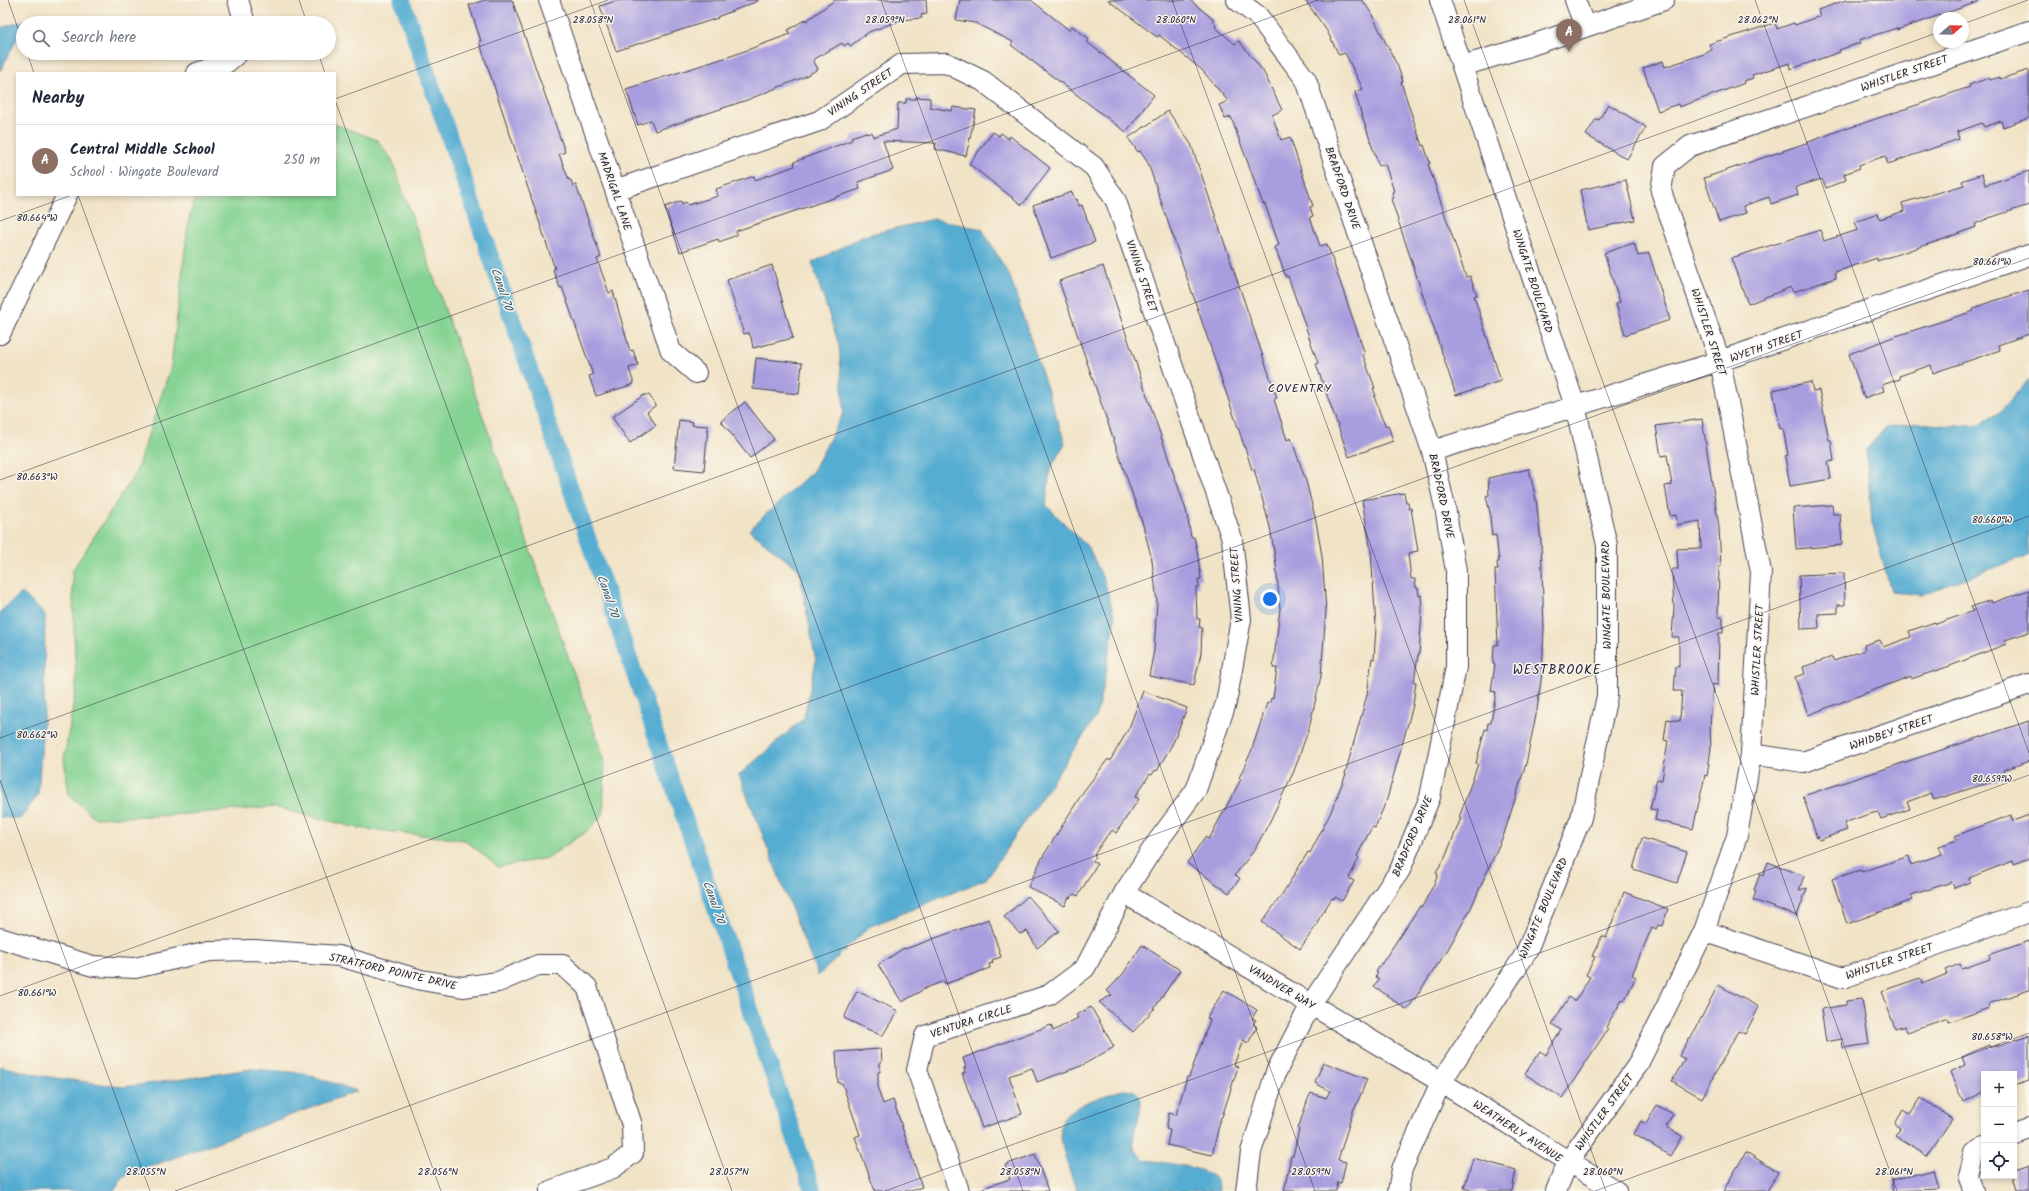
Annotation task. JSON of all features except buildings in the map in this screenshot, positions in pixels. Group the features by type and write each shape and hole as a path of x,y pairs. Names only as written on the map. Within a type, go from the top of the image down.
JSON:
{"street":[{"path":"238,0 243,16"},
{"name":"MADRIGAL LANE","path":"548,0 670,351 696,373"},
{"name":"BRADFORD DRIVE","path":"1237,0 1258,16 1306,80 1432,451 1445,507 1456,571 1456,667 1430,797 1400,870 1311,1004"},
{"name":"WINGATE BOULEVARD","path":"1398,1191 1402,1169 1441,1082 1526,953 1581,818 1607,696 1607,545 1575,406 1440,0"},
{"path":"1576,0 1585,27"},
{"path":"1462,66 1526,48 1664,0"},
{"name":"WHISTLER STREET","path":"1556,1191 1568,1162 1637,1066 1704,931 1737,836 1751,754 1761,572 1720,361 1661,192 1665,166 1690,146 2029,31"},
{"path":"200,72 226,63 230,60"},
{"name":"VINING STREET","path":"615,190 819,121 902,64 946,63 983,81 1094,167 1116,201 1232,539 1241,619 1226,703 1196,790 1155,845 1124,893"},
{"path":"0,334 67,196"},
{"name":"WYETH STREET","path":"1432,451 1720,361 2029,255"},
{"name":"WHIDBEY STREET","path":"1751,754 1803,762 2029,684"},
{"name":"VANDIVER WAY","path":"1124,893 1441,1082"},
{"name":"VENTURA CIRCLE","path":"959,1191 917,1070 925,1036 1049,995 1085,968 1124,893"},
{"name":"WHISTLER STREET","path":"1704,931 1843,978 2029,912"},
{"name":"STRATFORD POINTE DRIVE","path":"0,938 93,966 135,968 209,951 254,950 339,956 420,980 463,987 498,982 538,964 563,965 587,987 632,1126 633,1153 613,1168 550,1191"},
{"path":"1246,1191 1252,1152 1276,1072 1311,1004"},
{"name":"WEATHERLY AVENUE","path":"1441,1082 1616,1191"},
{"path":"2017,1132 2029,1128"},
{"path":"1974,1191 1969,1178 1975,1152 1981,1149"}],"green space":[{"path":"336,124 377,140 392,160 605,761 603,815 586,832 547,858 498,867 465,840 358,828 274,807 173,815 95,818 69,795 64,759 76,688 72,571 136,472 171,366 189,217 197,196 336,196"}],"water":[{"path":"16,23 16,40 0,71 0,28"},
{"path":"934,219 982,229 1010,277 1065,443 1050,470 1046,505 1089,548 1105,583 1115,619 1106,672 1096,717 986,879 869,927 818,976 739,775 804,718 816,661 799,570 749,530 813,471 844,412 839,345 812,263 863,236"},
{"path":"2029,379 2029,555 1920,595 1891,591 1872,523 1866,450 1885,428 1918,423 1952,426 1980,424 1999,413"},
{"path":"22,593 45,615 44,710 38,795 20,819 0,817 0,612"},
{"path":"0,1066 42,1076 122,1087 251,1069 303,1073 357,1091 124,1176 114,1191 0,1191"},
{"path":"1126,1089 1135,1091 1141,1105 1133,1142 1135,1149 1143,1159 1203,1171 1215,1179 1218,1191 1077,1191 1062,1145 1061,1126 1063,1120 1068,1114 1082,1104"}],"waterway":[{"name":"Canal 70","path":"402,0 813,1191"}],"place":[{"name":"Central Middle School","path":"1569,52"}],"district":[{"name":"COVENTRY","path":"1300,388"},
{"name":"WESTBROOKE","path":"1557,669"}]}
